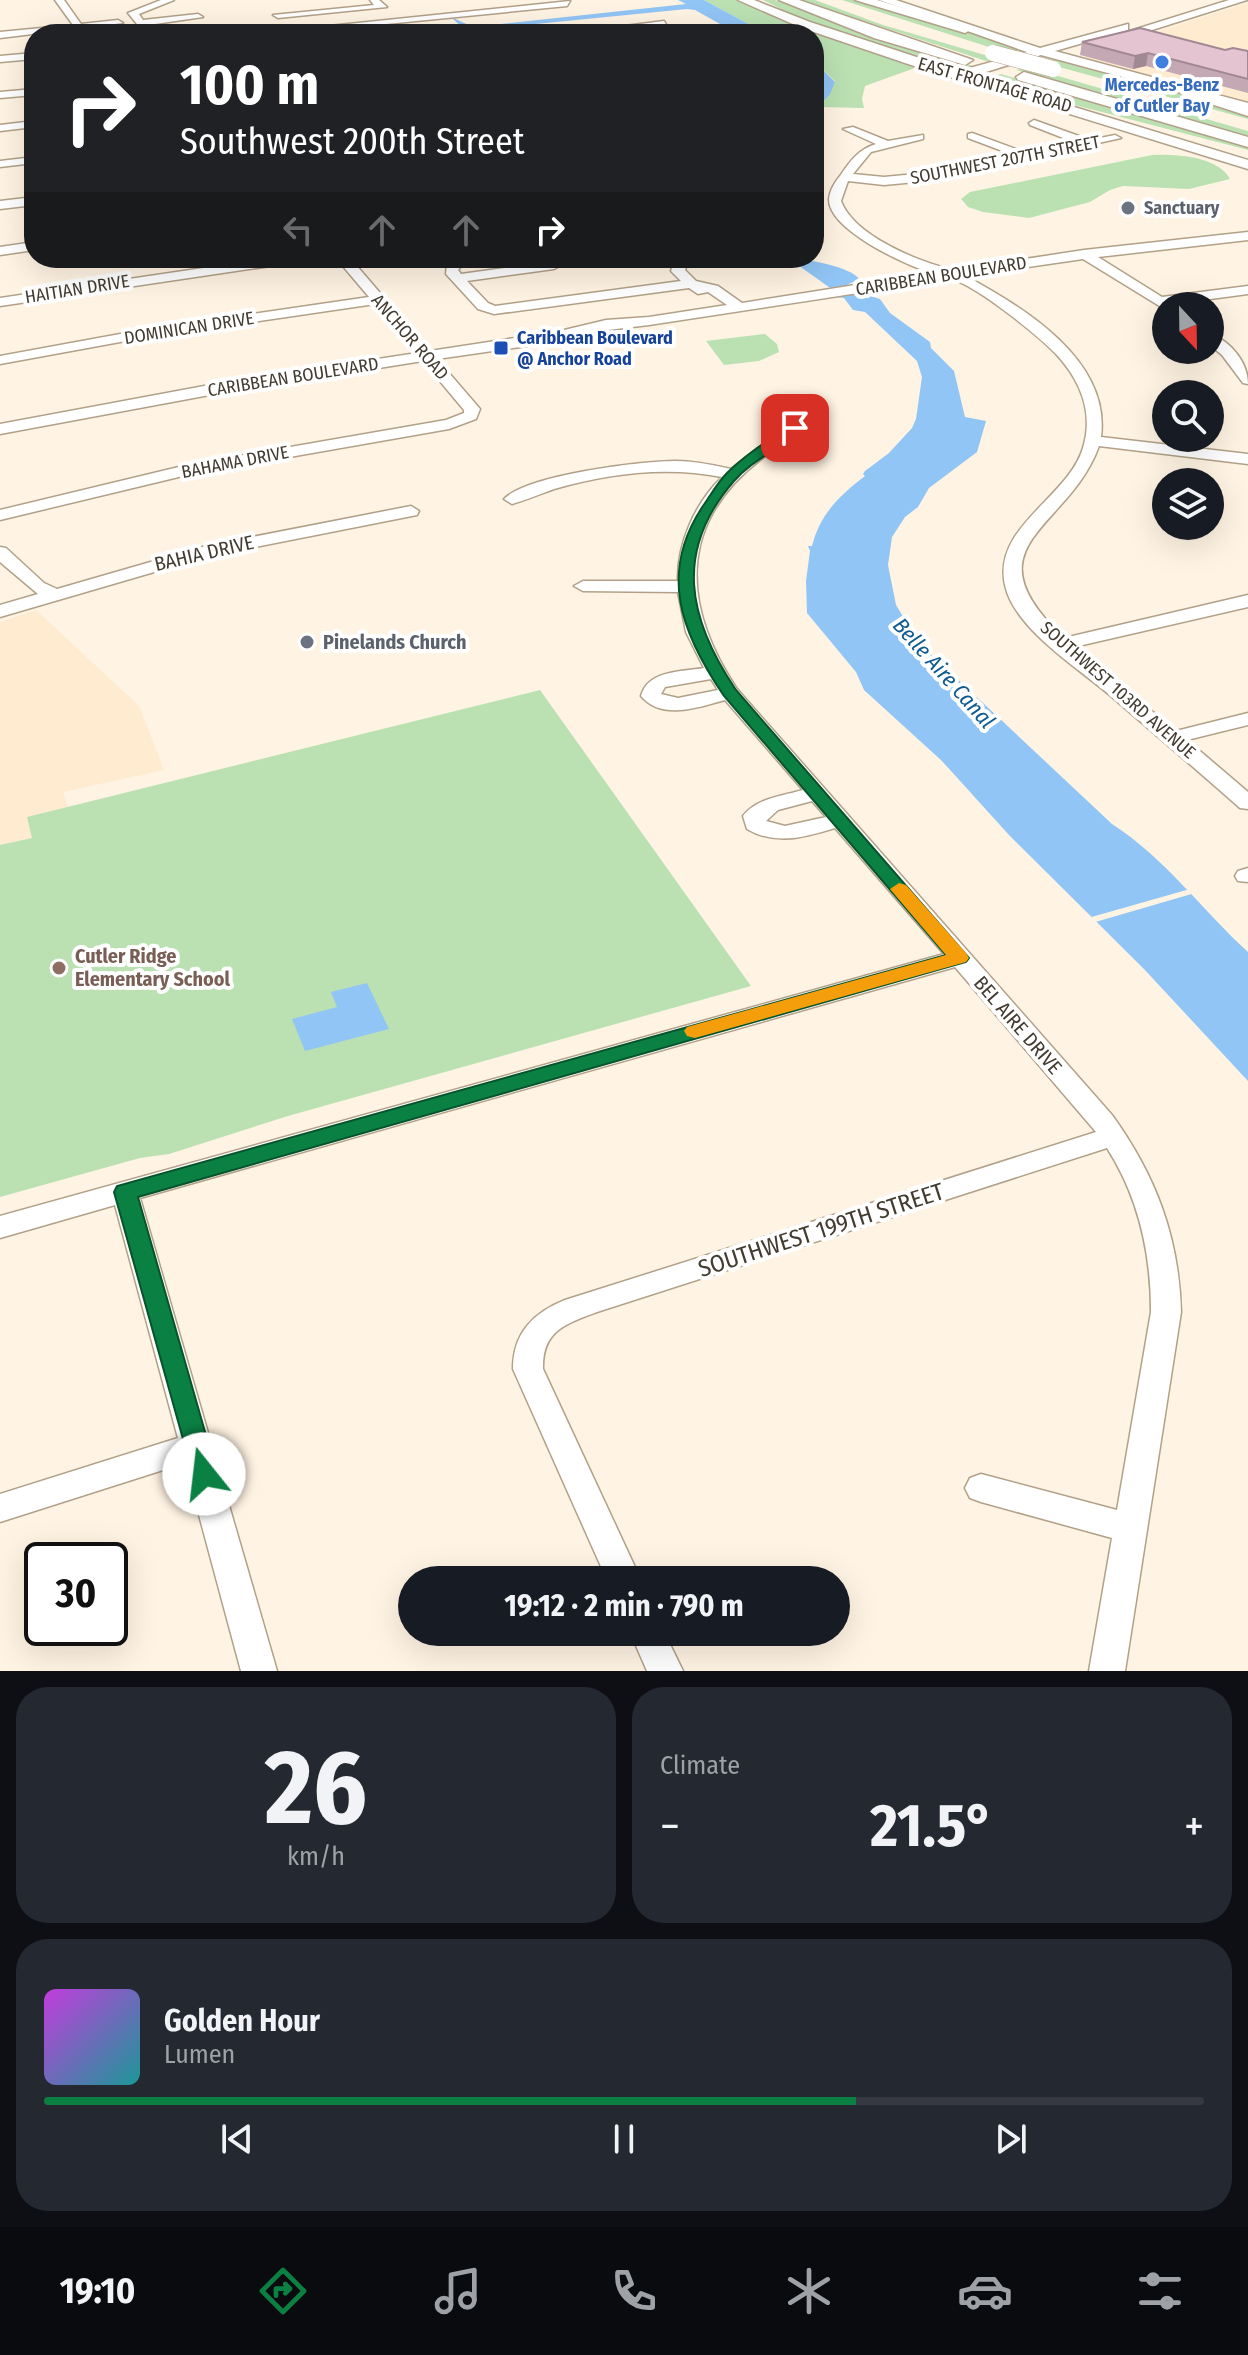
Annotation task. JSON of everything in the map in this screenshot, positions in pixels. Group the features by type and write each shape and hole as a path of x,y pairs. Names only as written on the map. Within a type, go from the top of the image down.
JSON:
{"highway":[{"path":"760,0 804,24"},
{"path":"786,0 966,72 1024,77 1248,142"},
{"path":"831,0 993,53 1049,59 1248,125"},
{"path":"862,0 965,29"},
{"path":"1189,92 1248,109"},
{"path":"1071,108 1248,152"}],"main road":[{"name":"EAST FRONTAGE ROAD","path":"744,0 804,24"},
{"path":"885,0 1049,59 1093,66 1189,92"},
{"path":"1049,59 1115,30 1218,0"},
{"path":"966,72 1049,59 1241,0"},
{"path":"912,9 1011,36"},
{"name":"EAST FRONTAGE ROAD","path":"824,30 966,72 1248,165"},
{"path":"981,34 1070,36 1115,30"},
{"path":"1090,45 1076,55 1093,66"}],"street":[{"path":"59,0 77,24"},
{"path":"170,0 133,13 140,23 198,17"},
{"path":"278,15 382,7 374,0"},
{"path":"355,24 567,3"},
{"path":"270,7 288,24"},
{"path":"650,16 663,24"},
{"path":"108,24 118,23"},
{"path":"0,35 24,33"},
{"path":"0,59 24,57"},
{"path":"0,95 24,93"},
{"path":"1034,123 1089,143"},
{"path":"0,128 24,125"},
{"path":"849,129 885,144"},
{"path":"972,136 1026,156"},
{"path":"847,177 867,150 919,137"},
{"name":"SOUTHWEST 207TH STREET","path":"847,177 884,181 920,178 949,172 966,164 1026,156 1115,138"},
{"path":"0,164 24,161"},
{"name":"SOUTHWEST 103RD AVENUE","path":"847,177 835,202 845,218 888,249 952,274 1042,333 1071,362 1092,399 1095,441 1085,468 1067,492 1024,533 1013,563 1015,587 1032,615 1062,644 1248,803"},
{"path":"0,205 24,202"},
{"path":"865,234 917,246"},
{"name":"CARIBBEAN BOULEVARD","path":"0,432 215,389 640,325 649,321 827,293 1084,254 1243,238"},
{"path":"0,251 24,247"},
{"path":"1084,254 1152,296"},
{"name":"SOUTHWEST 103RD AVENUE","path":"916,262 939,257 953,266 952,274"},
{"name":"HAITIAN DRIVE","path":"0,302 230,268"},
{"name":"ANCHOR ROAD","path":"351,268 472,409 471,416"},
{"path":"452,268 483,306 494,310 692,284"},
{"path":"457,278 532,268"},
{"path":"679,268 678,271 692,284 732,308"},
{"path":"1224,294 1248,290"},
{"name":"DOMINICAN DRIVE","path":"0,360 153,333 378,300"},
{"path":"1224,350 1248,380"},
{"path":"1227,352 1248,350"},
{"name":"BEL AIRE DRIVE","path":"812,401 801,423 733,474 712,499 695,527 689,547 685,587 693,629 715,672 730,693 1114,1136 1150,1199 1161,1238 1167,1279 1163,1341 1107,1671"},
{"name":"BAHAMA DRIVE","path":"0,515 161,476 442,426 471,416"},
{"path":"1095,441 1248,459"},
{"path":"512,499 536,487 655,466 684,466 733,474"},
{"name":"BAHIA DRIVE","path":"0,611 206,551 411,511"},
{"path":"0,552 38,587 53,594"},
{"path":"583,586 685,587"},
{"path":"1062,644 1248,601"},
{"path":"715,672 659,682 651,696 661,703 673,704 730,693"},
{"path":"1172,738 1248,719"},
{"path":"817,793 760,808 754,816 755,824 769,832 782,833 840,820"},
{"path":"0,1227 959,958"},
{"name":"SOUTHWEST 199TH STREET","path":"618,1566 532,1379 528,1350 534,1334 550,1320 580,1307 1114,1136"},
{"path":"125,1192 259,1671"},
{"path":"0,1508 196,1446"},
{"path":"981,1488 1130,1528"},
{"path":"653,1646 665,1671"}],"shaded area":[{"path":"1248,3 1248,104 1090,61 1083,55"},
{"name":"Cutler Ridge Elementary School","path":"36,610 139,706 164,770 63,792 172,1145 0,1193 0,622"}],"green space":[{"path":"704,0 739,0 801,24 748,24"},
{"path":"763,0 775,0 900,46 977,67 960,72 824,27 824,24 805,21"},
{"path":"800,0 815,0 883,25 1002,60 992,63"},
{"path":"842,0 857,0 1031,51 1017,56"},
{"path":"824,33 915,68 865,86 862,99 864,108 824,107 835,81 824,71"},
{"path":"1055,60 1248,113 1248,119 1041,62"},
{"path":"1027,67 1248,131 1248,136 1016,70"},
{"path":"1001,74 1248,146 1248,150 1048,98 987,78"},
{"path":"1152,155 1184,156 1206,161 1224,171 1230,179 1189,189 1123,186 1090,202 1029,218 983,212 968,207 961,199 970,192"},
{"path":"765,334 777,344 779,352 759,361 724,365 706,341"},
{"path":"540,690 751,986 288,1116 169,1154 140,1158 0,1197 0,845 32,838 27,817"}],"water":[{"path":"678,0 704,0 748,24 720,24 687,9 536,24 501,24 686,4"},
{"path":"824,71 835,82 824,101"},
{"name":"Belle Aire Canal","path":"824,264 855,275 859,279 843,287 880,299 890,313 930,342 931,348 954,371 965,417 986,421 977,452 929,488 918,507 905,517 892,537 888,565 896,605 919,643 1112,824 1150,853 1248,952 1248,1081 1144,969 1009,835 942,761 864,690 856,672 807,613 808,546 812,546 820,524 832,506 912,428 922,377 917,361 865,312 853,310 844,298 836,297 833,290 802,268 824,268"},
{"path":"367,983 389,1029 305,1051 292,1019 337,1007 331,992"}],"pier":[{"path":"1190,889 1195,893 1092,923 1088,918"}],"building":[{"path":"1140,28 1225,50 1248,51 1248,79 1148,53 1135,56 1082,42"}],"slow traffic":[{"path":"695,1031 959,958 899,889"}],"place":[{"name":"Mercedes-Benz of Cutler Bay","path":"1162,62"},
{"name":"Sanctuary","path":"1128,208"},
{"name":"Caribbean Boulevard @ Anchor Road","path":"501,348"},
{"name":"Pinelands Church","path":"307,642"},
{"name":"Cutler Ridge Elementary School","path":"59,968"}],"route":[{"path":"204,1474 125,1192 959,958 730,693 708,660 693,629 685,587 689,547 695,527 729,479 748,461 795,428"}]}
